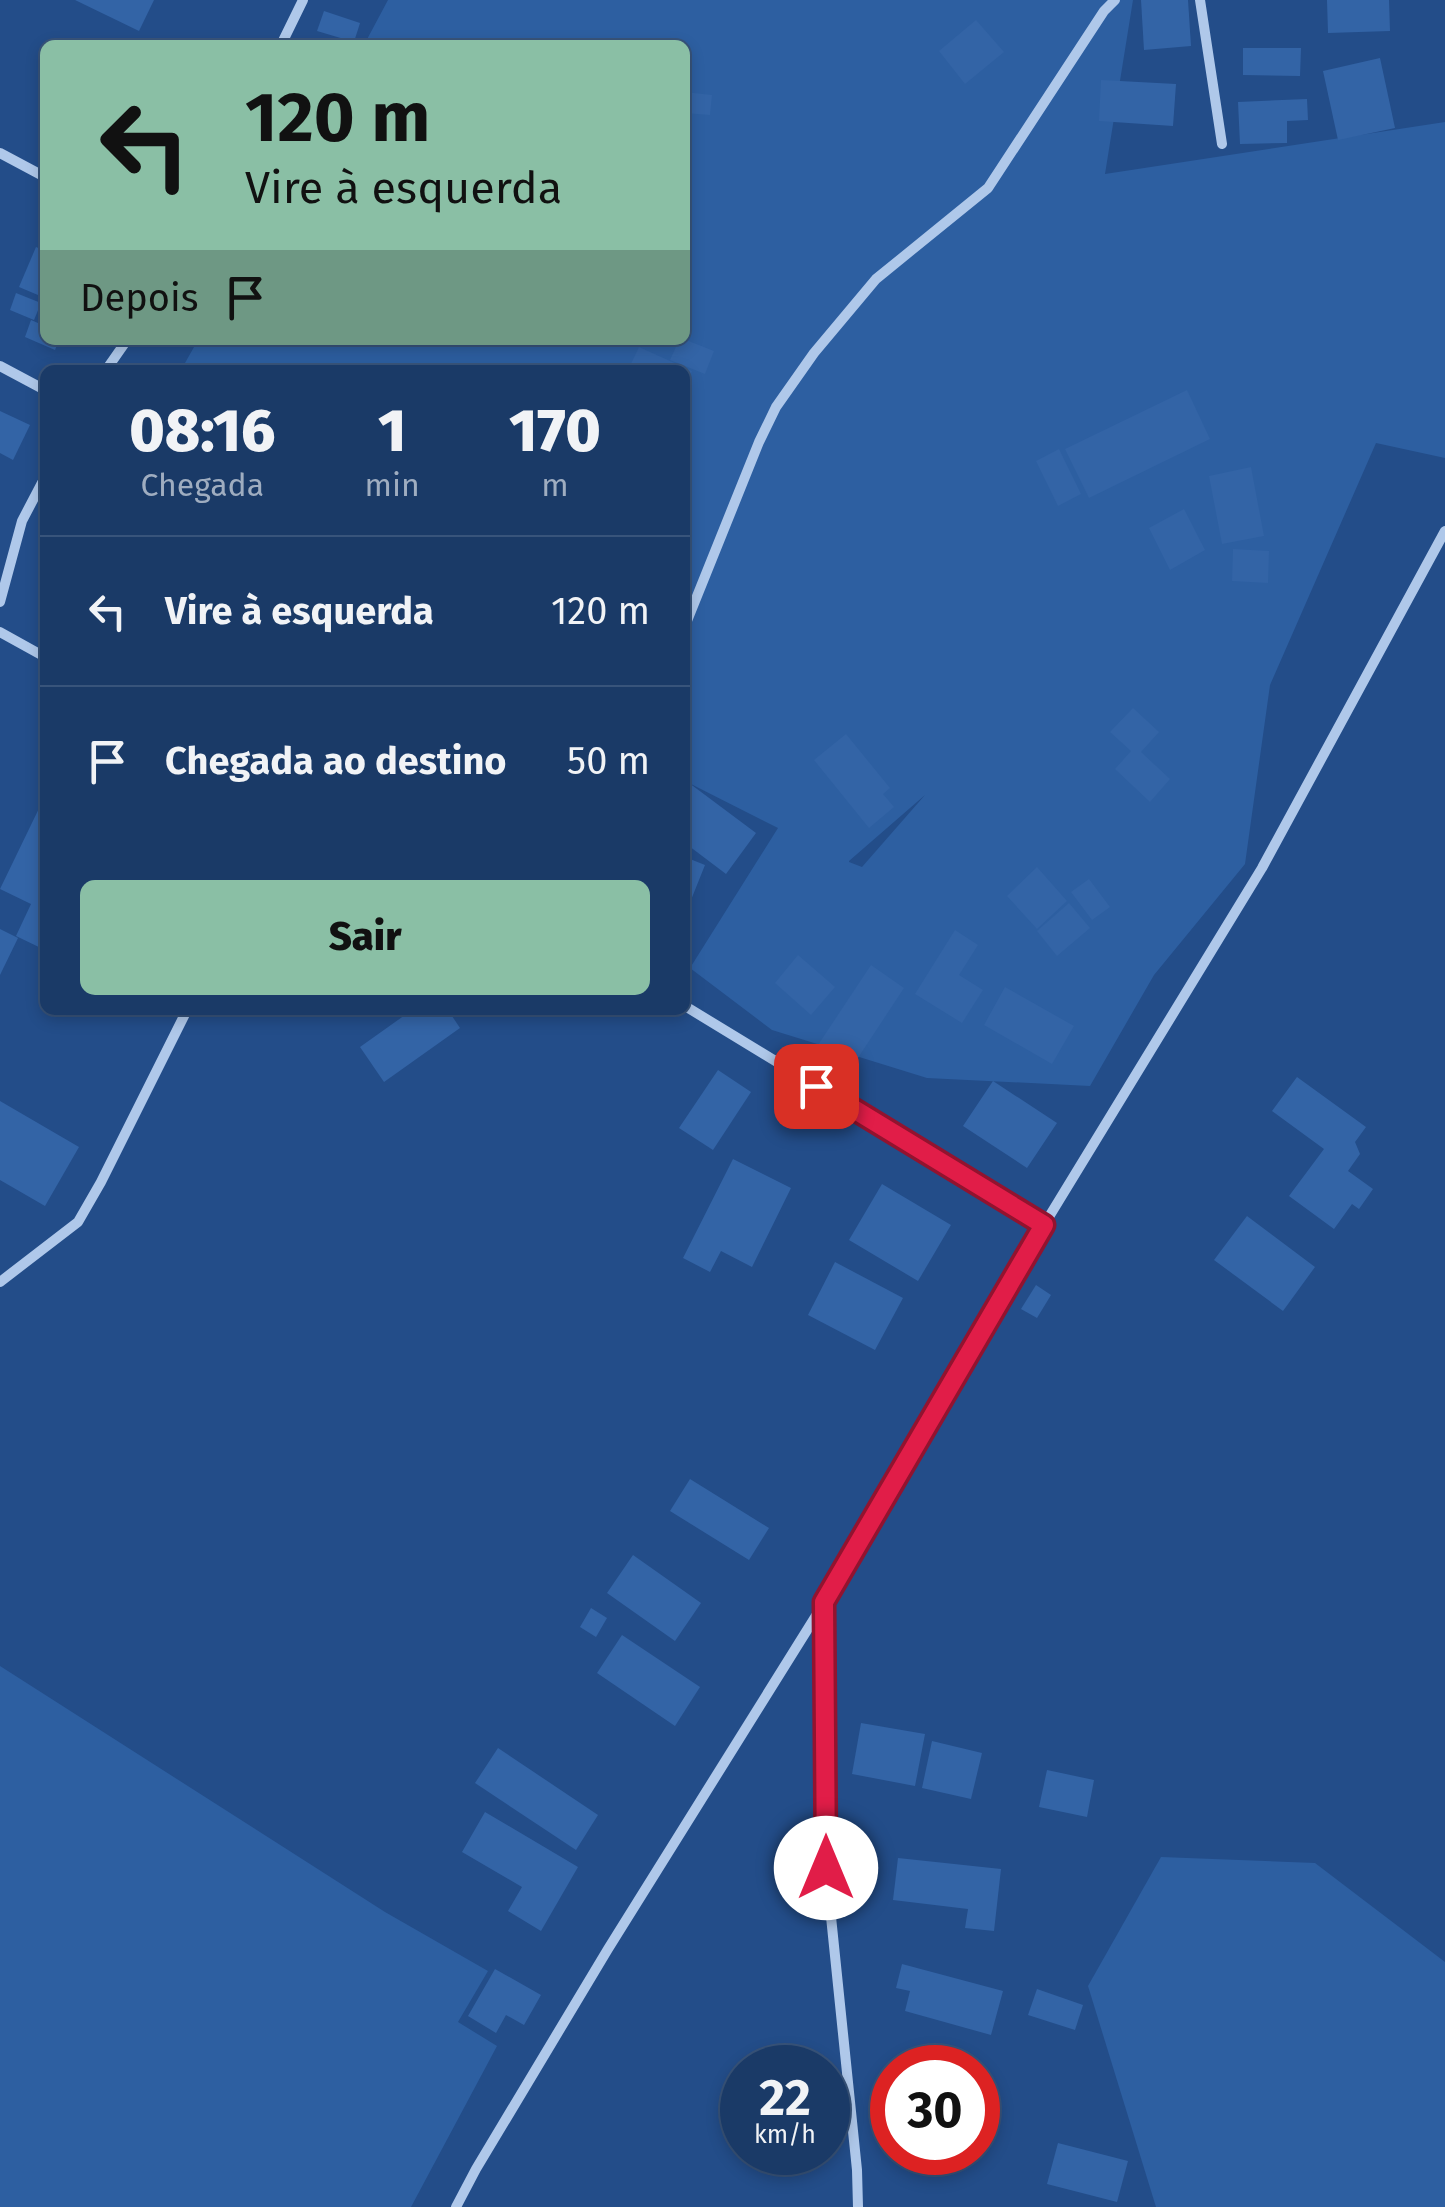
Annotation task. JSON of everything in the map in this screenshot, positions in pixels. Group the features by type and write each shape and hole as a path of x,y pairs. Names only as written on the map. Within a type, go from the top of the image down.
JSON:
{"street":[{"path":"283,40 303,0"},
{"path":"690,613 776,406 814,352 876,279 988,188 1115,0"},
{"path":"1200,0 1222,144"},
{"path":"0,153 40,174"},
{"path":"0,366 40,387"},
{"path":"0,602 22,521 40,487"},
{"path":"456,2207 608,1949 824,1602 1044,1225 1262,868 1445,531"},
{"path":"0,632 40,655"},
{"path":"690,1009 1044,1225"},
{"path":"0,1282 78,1222 184,1015"},
{"path":"824,1602 826,1868 858,2207"}],"shaded area":[{"path":"388,0 1133,0 1105,174 1445,122 1445,458 1376,443 1270,685 1245,864 1154,975 1090,1086 927,1078 772,1030 690,968 778,828 690,784 690,365 184,365 195,345 690,345 690,40 367,40","holes":["925,795 862,867 849,861"]},
{"path":"0,1666 385,1912 488,1971 458,2022 497,2046 411,2207 0,2207"},
{"path":"1161,1857 1315,1863 1445,1962 1445,2207 1156,2207 1088,1986"}],"building":[{"path":"75,0 154,0 139,31"},
{"path":"1141,0 1188,0 1191,46 1144,50"},
{"path":"1327,0 1389,0 1390,31 1328,33"},
{"path":"324,11 360,23 355,40 317,31"},
{"path":"976,20 1004,52 965,84 939,51"},
{"path":"1243,48 1301,48 1300,76 1243,75"},
{"path":"1380,58 1395,128 1338,140 1323,71"},
{"path":"1101,80 1176,84 1173,126 1099,121"},
{"path":"690,93 712,95 710,115 690,113"},
{"path":"1307,99 1308,120 1287,121 1287,143 1240,144 1238,102"},
{"path":"36,247 40,249 40,296 19,287"},
{"path":"16,293 40,303 34,320 10,310"},
{"path":"31,320 40,324 40,344 25,337"},
{"path":"690,342 714,351 705,374 670,360 677,345 690,345"},
{"path":"639,347 679,365 630,365"},
{"path":"1187,390 1210,439 1089,498 1065,449"},
{"path":"0,411 30,425 13,460 0,453"},
{"path":"1059,449 1081,494 1058,506 1036,461"},
{"path":"1251,467 1264,536 1222,544 1209,476"},
{"path":"1184,509 1205,550 1170,570 1149,528"},
{"path":"1233,549 1269,551 1268,583 1232,581"},
{"path":"1133,708 1159,732 1141,752 1170,779 1150,802 1115,769 1131,751 1110,732"},
{"path":"846,734 890,788 883,794 894,807 869,828 814,760"},
{"path":"690,784 756,833 726,874 690,847"},
{"path":"40,806 40,948 16,936 31,904 0,889"},
{"path":"690,859 705,865 690,902"},
{"path":"1037,867 1067,901 1037,929 1007,896"},
{"path":"1089,879 1110,907 1092,920 1071,892"},
{"path":"1069,903 1090,928 1057,956 1037,931"},
{"path":"0,929 18,938 0,975"},
{"path":"955,930 978,945 959,975 983,990 962,1023 915,994"},
{"path":"798,955 835,987 811,1015 775,983"},
{"path":"871,965 904,988 850,1070 816,1048"},
{"path":"1005,987 1074,1026 1052,1064 984,1025"},
{"path":"405,1015 451,1015 460,1028 384,1082 360,1047"},
{"path":"718,1070 751,1092 713,1150 679,1128"},
{"path":"1297,1077 1366,1127 1355,1142 1360,1154 1348,1171 1373,1189 1359,1209 1352,1204 1334,1229 1289,1196 1324,1149 1272,1111"},
{"path":"993,1081 1057,1123 1027,1168 963,1126"},
{"path":"0,1101 79,1147 45,1206 0,1180"},
{"path":"733,1159 791,1188 752,1267 721,1251 710,1272 683,1258"},
{"path":"882,1184 951,1225 918,1281 849,1240"},
{"path":"1247,1216 1315,1267 1283,1311 1214,1260"},
{"path":"835,1262 903,1298 875,1350 808,1315"},
{"path":"1036,1285 1051,1295 1037,1318 1021,1309"},
{"path":"690,1479 769,1528 749,1560 670,1511"},
{"path":"633,1555 701,1603 675,1641 607,1593"},
{"path":"591,1608 607,1618 596,1637 580,1627"},
{"path":"622,1635 700,1687 675,1726 597,1673"},
{"path":"861,1723 925,1734 915,1786 852,1774"},
{"path":"932,1741 982,1753 971,1799 922,1788"},
{"path":"498,1748 598,1815 576,1850 475,1783"},
{"path":"1047,1770 1094,1780 1087,1817 1039,1807"},
{"path":"485,1812 578,1867 541,1931 508,1911 522,1887 462,1852"},
{"path":"898,1858 1001,1869 994,1931 965,1928 968,1909 893,1900"},
{"path":"902,1964 1003,1991 991,2035 905,2011 910,1991 896,1988"},
{"path":"495,1969 541,1995 524,2025 506,2015 496,2033 468,2016"},
{"path":"1037,1989 1083,2005 1075,2030 1028,2015"},
{"path":"1058,2143 1128,2161 1117,2202 1047,2184"}],"route":[{"path":"816,1086 1044,1225 824,1602 826,1868"}]}
